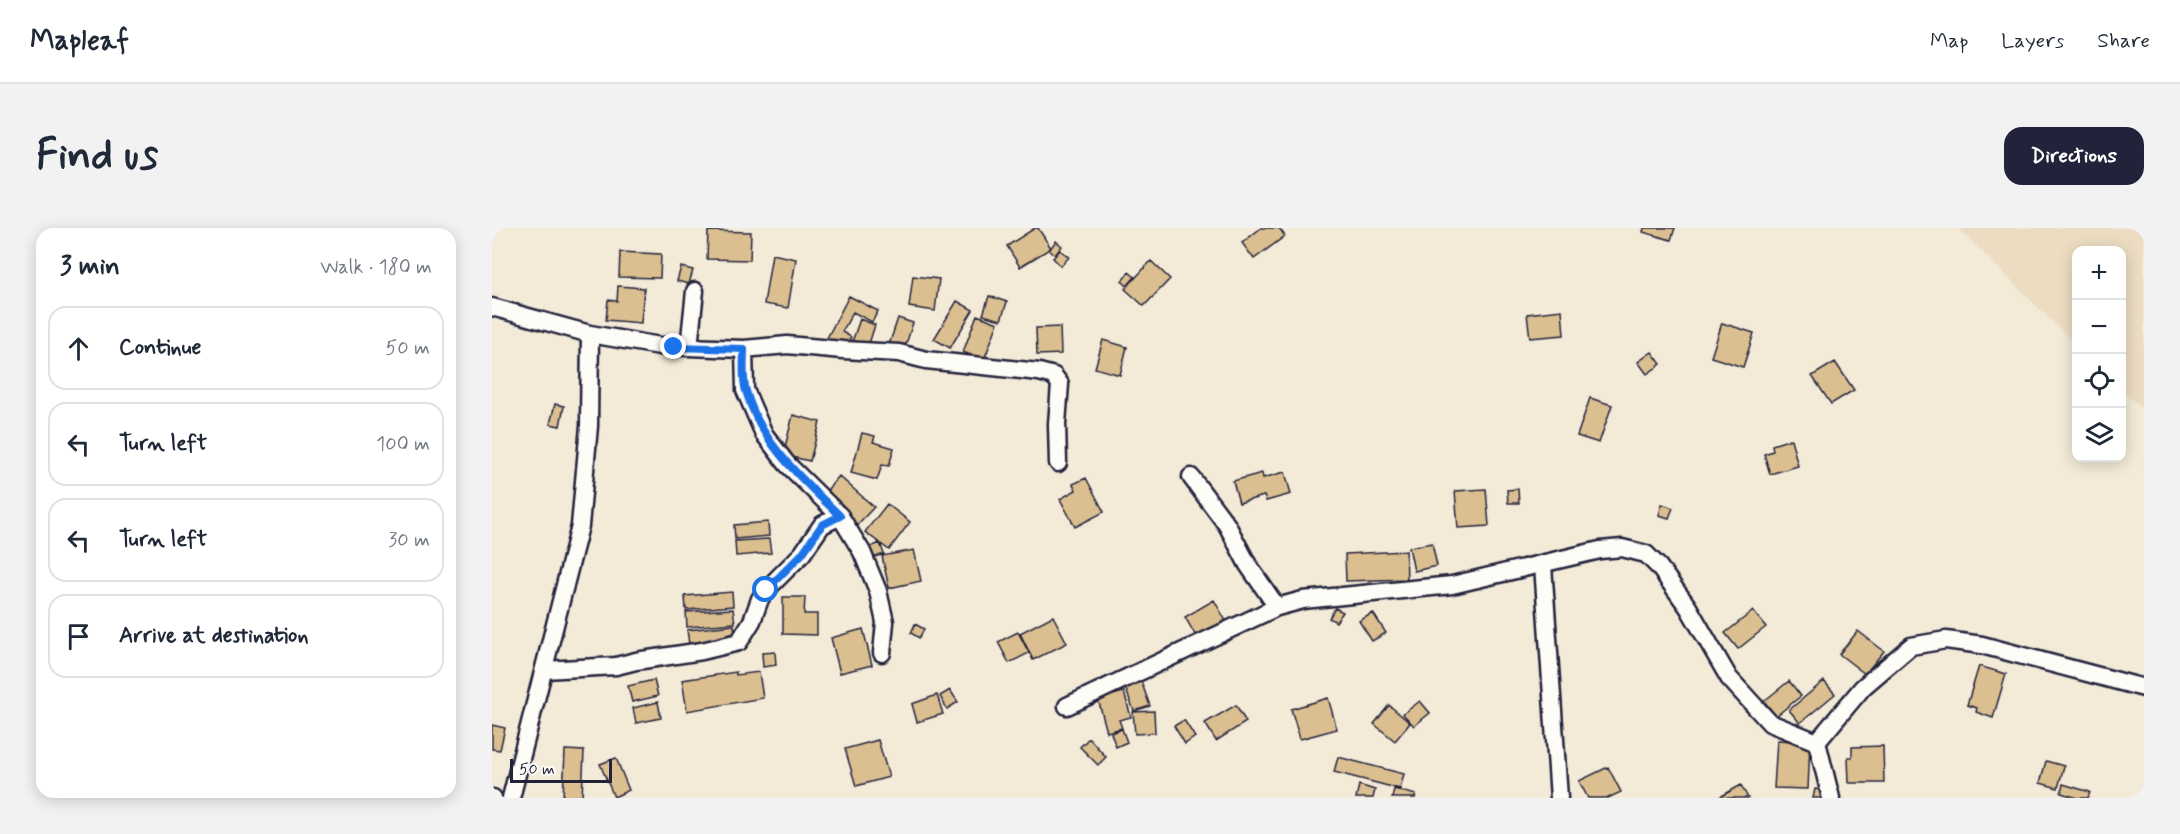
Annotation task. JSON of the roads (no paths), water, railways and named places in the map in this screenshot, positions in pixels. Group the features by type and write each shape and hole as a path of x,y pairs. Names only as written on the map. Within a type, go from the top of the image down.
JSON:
{"street":[{"path":"689,347 695,291"},
{"path":"492,307 590,334 643,344 744,349 787,345 899,353 926,360 1039,372 1054,376 1060,384 1057,424 1058,463"},
{"path":"511,798 580,526 589,426 590,334"},
{"path":"744,349 746,390 764,434 787,464 840,516 862,552 878,591 885,622 882,652"},
{"path":"1191,477 1227,525 1248,565 1277,607"},
{"path":"544,670 616,666 739,642 752,621 766,590 802,554 822,525 840,516"},
{"path":"1067,706 1277,607 1303,600 1452,585 1600,550 1622,548 1646,554 1659,567 1688,606 1729,678 1770,723 1817,742"},
{"path":"1543,565 1559,798"},
{"path":"1817,742 1863,687 1911,646 1946,640 1982,645 2144,688"},
{"path":"1817,742 1831,798"}]}
